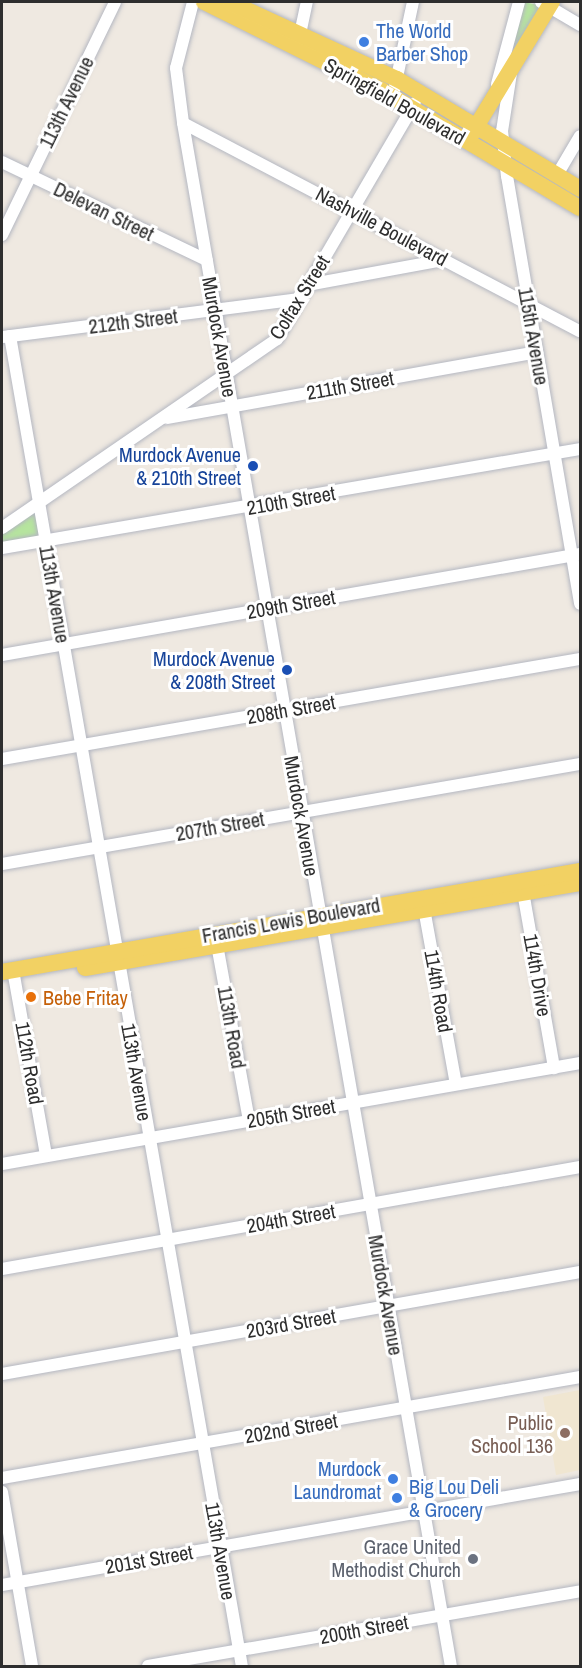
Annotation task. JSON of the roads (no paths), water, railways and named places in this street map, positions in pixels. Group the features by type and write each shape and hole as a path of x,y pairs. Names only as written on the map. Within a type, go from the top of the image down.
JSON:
{"main road":[{"name":"Springfield Boulevard","path":"204,2 393,96 417,101"},
{"name":"Springfield Boulevard","path":"230,2 397,80 417,101 471,134 506,163 580,208"},
{"name":"115th Avenue","path":"493,98 548,3"},
{"path":"471,134 493,98"},
{"name":"Springfield Boulevard","path":"471,134 503,143 580,189"},
{"name":"Francis Lewis Boulevard","path":"8,976 523,887 580,871"},
{"name":"Francis Lewis Boulevard","path":"523,887 580,884"}],"street":[{"name":"113th Avenue","path":"2,235 115,2"},
{"name":"Murdock Avenue","path":"193,2 176,68 183,123 451,1666"},
{"path":"300,34 307,2"},
{"path":"393,96 413,2"},
{"path":"493,98 519,2"},
{"path":"548,3 580,25"},
{"name":"115th Avenue","path":"512,67 503,143 528,303 576,555 580,604"},
{"name":"Colfax Street","path":"2,528 40,506 277,339 417,101"},
{"name":"Nashville Boulevard","path":"183,123 352,209 443,260 580,331"},
{"path":"557,175 580,136"},
{"name":"Delevan Street","path":"2,162 207,260"},
{"path":"307,285 443,260"},
{"name":"212th Street","path":"5,337 300,299"},
{"name":"113th Avenue","path":"5,337 40,506 116,957 242,1666"},
{"name":"211th Street","path":"163,418 537,352"},
{"name":"210th Street","path":"2,548 580,449"},
{"name":"209th Street","path":"2,655 576,555"},
{"name":"208th Street","path":"2,759 580,659"},
{"name":"207th Street","path":"2,864 580,764"},
{"name":"114th Drive","path":"523,887 554,1068"},
{"name":"114th Road","path":"423,904 456,1084"},
{"name":"113th Road","path":"216,939 249,1121"},
{"name":"112th Road","path":"8,976 46,1156"},
{"name":"205th Street","path":"2,1164 580,1063"},
{"name":"204th Street","path":"2,1269 580,1167"},
{"name":"203rd Street","path":"2,1374 580,1272"},
{"name":"202nd Street","path":"2,1478 580,1377"},
{"name":"201st Street","path":"2,1585 580,1484"},
{"path":"2,1492 32,1666"},
{"name":"200th Street","path":"148,1666 580,1591"}],"place":[{"name":"The World Barber Shop","path":"364,42"},
{"name":"Murdock Avenue & 210th Street","path":"253,466"},
{"name":"Murdock Avenue & 208th Street","path":"287,670"},
{"name":"Bebe Fritay","path":"31,997"},
{"name":"Public School 136","path":"565,1433"},
{"name":"Murdock Laundromat","path":"393,1479"},
{"name":"Big Lou Deli & Grocery","path":"397,1498"},
{"name":"Grace United Methodist Church","path":"473,1559"}]}
